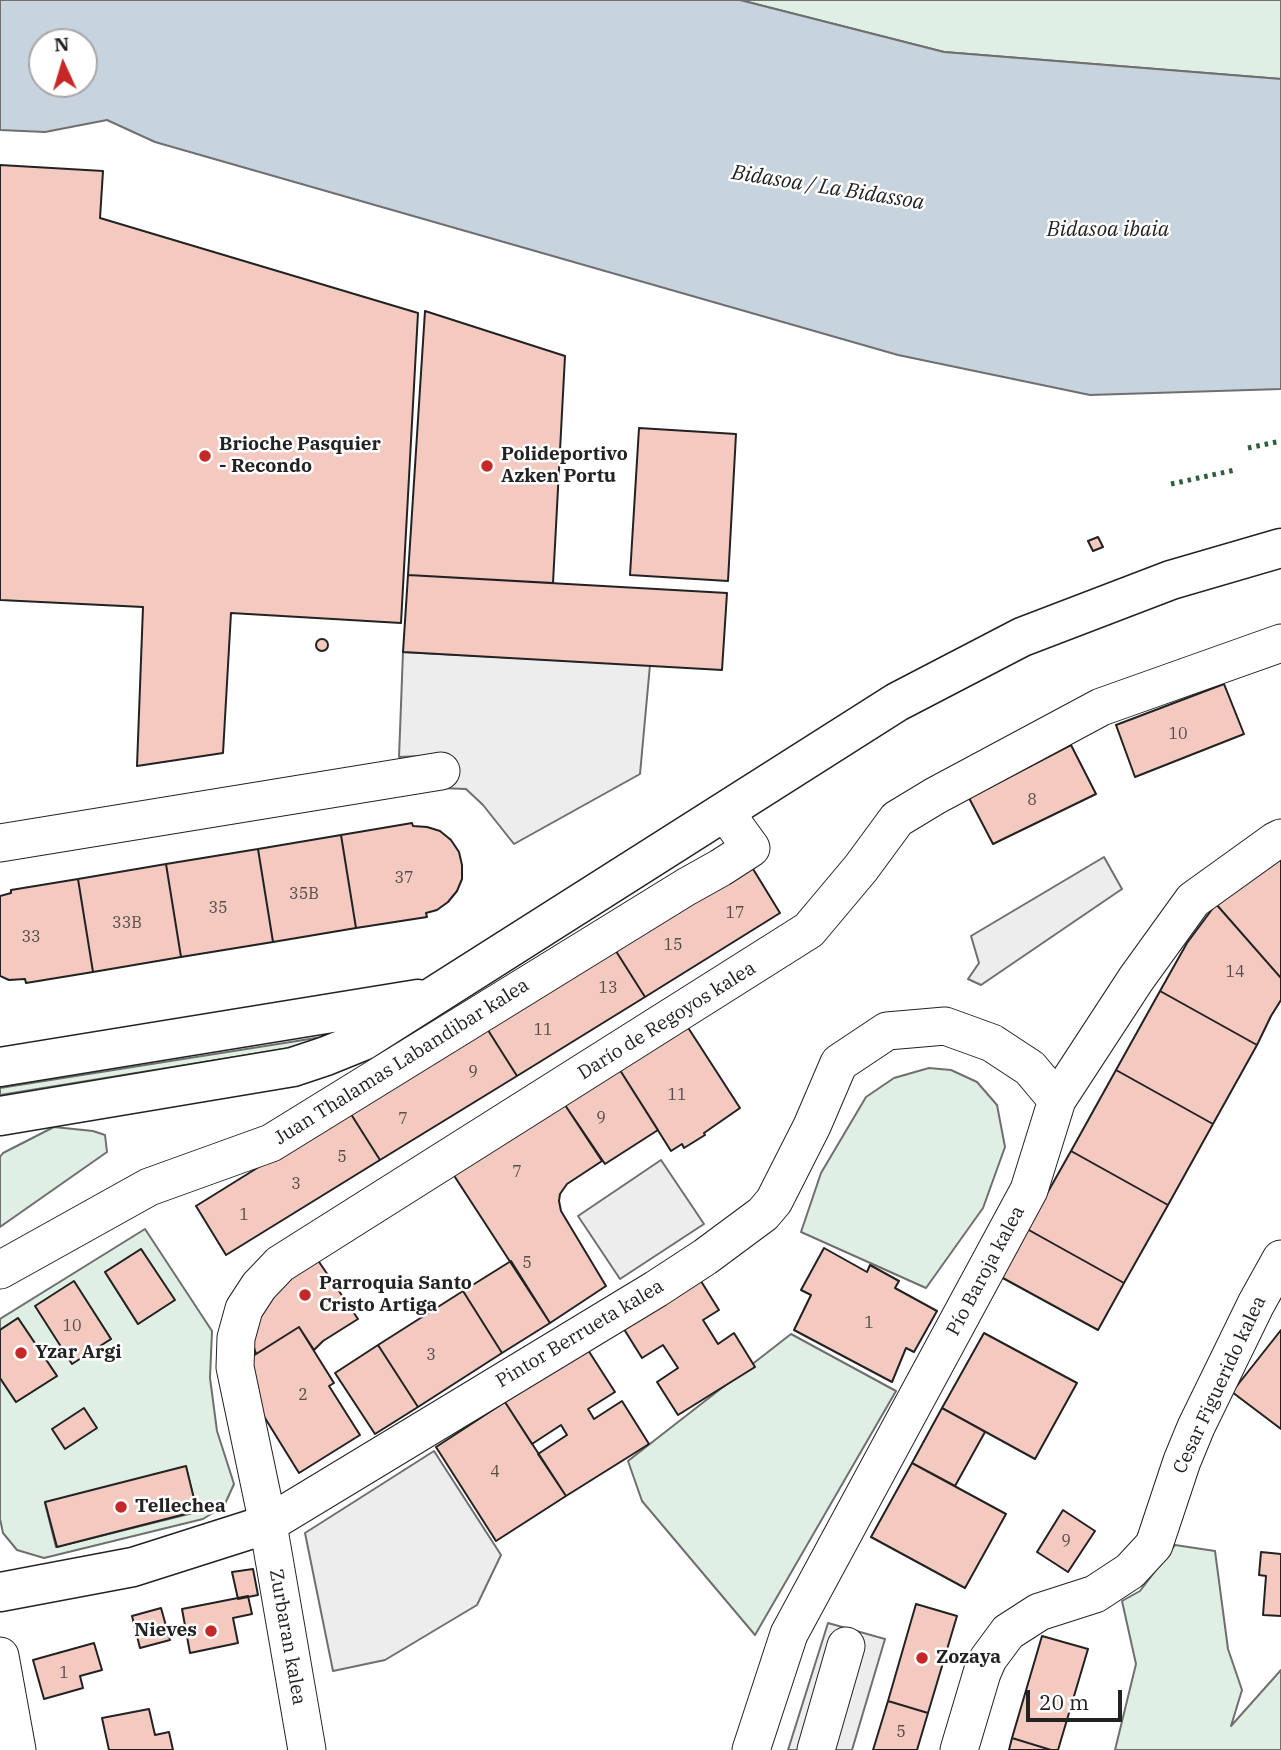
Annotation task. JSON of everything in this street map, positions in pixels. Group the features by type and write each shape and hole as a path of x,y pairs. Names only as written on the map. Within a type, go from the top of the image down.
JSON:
{"main road":[{"name":"Juan Thalamas Labandibar kalea","path":"0,1116 293,1066 363,1041 897,702 1022,637 1171,580 1281,548"},
{"name":"Juan Thalamas Labandibar kalea","path":"0,1067 433,996"},
{"name":"Pintor Berrueta kalea","path":"0,1592 133,1567 268,1524"}],"street":[{"name":"Darío de Regoyos kalea","path":"268,1524 235,1367 236,1338 244,1309 259,1286 280,1264 809,930 861,868 897,819 1101,707 1281,643"},
{"path":"0,843 441,771"},
{"name":"Juan Thalamas Labandibar kalea","path":"0,1270 149,1186 271,1143 720,868 751,848 735,826 730,808"},
{"name":"Pío Baroja kalea","path":"751,1750 789,1634 1029,1190 1057,1100 1136,979 1192,900 1281,838"},
{"name":"Pintor Berrueta kalea","path":"268,1524 656,1289 763,1214 774,1201 813,1126 839,1063 887,1031 945,1026 992,1043 1030,1068 1057,1100"},
{"path":"0,1137 51,1108"},
{"name":"Cesar Figuerido kalea","path":"959,1750 982,1673 988,1659 1009,1632 1039,1612 1095,1594 1130,1571 1154,1545 1196,1427 1281,1259"},
{"name":"Zurbaran kalea","path":"268,1524 307,1750"},
{"path":"816,1750 846,1646"},
{"path":"0,1656 17,1750"}],"green space":[{"path":"740,0 1281,0 1281,79 944,52"},
{"path":"341,1034 284,1049 0,1095 0,1088"},
{"path":"929,1068 951,1070 977,1082 997,1105 1005,1147 983,1208 926,1288 801,1232 821,1173 866,1097 894,1078"},
{"path":"54,1127 105,1135 107,1152 0,1227 0,1157"},
{"path":"145,1229 212,1331 210,1378 217,1431 234,1484 224,1506 203,1519 44,1558 17,1550 3,1533 0,1519 0,1378 16,1402 57,1376 18,1318 0,1330 0,1319","holes":["141,1249 174,1300 138,1324 105,1272","74,1282 111,1339 72,1363","186,1467 197,1512 56,1547 45,1503"]},
{"path":"791,1334 896,1391 755,1635 642,1501 628,1461"},
{"path":"1175,1545 1215,1551 1228,1649 1242,1690 1231,1726 1281,1670 1281,1750 1115,1750 1136,1664 1122,1601 1140,1591"}],"shaded area":[{"path":"403,652 650,665 640,774 514,844 483,805 466,789 440,788 443,755 399,757"},
{"path":"1104,857 1122,889 981,985 968,979 979,963 971,936"},
{"path":"661,1160 704,1224 620,1279 578,1216"},
{"path":"434,1451 501,1555 477,1605 385,1660 333,1671 305,1533"},
{"path":"828,1623 885,1639 852,1750 788,1750"}],"water":[{"name":"Bidasoa ibaia","path":"0,0 740,0 944,52 1281,79 1281,389 1090,395 898,355 155,142 107,120 45,132 0,130"}],"building":[{"name":"Brioche Pasquier - Recondo","path":"0,165 103,171 100,218 418,313 401,623 231,613 223,753 137,766 143,607 0,600"},
{"name":"Polideportivo Azken Portu","path":"425,311 565,356 553,583 408,575"},
{"name":"Polideportivo Azken Portu","path":"639,428 736,434 728,581 630,575"},
{"path":"1098,537 1103,547 1093,551 1088,541"},
{"path":"408,575 727,593 722,670 403,652"},
{"path":"322,639 328,645 322,651 316,645"},
{"path":"1224,684 1244,734 1135,777 1116,725"},
{"path":"1071,745 1096,794 993,844 969,798"},
{"path":"412,823 413,826 440,831 451,840 459,852 462,879 457,891 437,910 426,913 427,917 356,928 341,835"},
{"path":"341,835 356,928 273,942 258,849"},
{"path":"258,849 273,942 181,957 166,864"},
{"path":"1281,856 1281,978 1216,904"},
{"path":"166,864 181,957 93,972 78,879"},
{"path":"750,864 780,913 645,997 614,948"},
{"path":"78,879 93,972 26,983 25,979 9,980 0,976 0,896 11,893 11,890"},
{"path":"1216,904 1281,978 1281,1000 1257,1045 1160,991 1187,943"},
{"path":"614,948 645,997 517,1076 486,1027"},
{"path":"1160,991 1257,1045 1213,1124 1116,1070"},
{"path":"687,1026 740,1108 704,1133 705,1135 684,1148 682,1144 671,1151 618,1067"},
{"path":"486,1027 517,1076 380,1160 349,1111"},
{"path":"618,1067 658,1130 605,1164 563,1102"},
{"path":"1116,1070 1213,1124 1168,1205 1071,1151"},
{"path":"563,1102 602,1161 567,1184 560,1194 561,1211 606,1286 550,1323 453,1174"},
{"path":"349,1111 380,1160 226,1255 196,1206"},
{"path":"1071,1151 1168,1205 1124,1283 1027,1229"},
{"path":"1027,1229 1124,1283 1098,1330 1001,1277"},
{"path":"824,1248 867,1272 870,1265 899,1281 895,1288 937,1311 914,1352 906,1348 892,1382 794,1330 811,1295 801,1290"},
{"path":"141,1249 175,1300 138,1324 105,1272"},
{"name":"Parroquia Santo Cristo Artiga","path":"315,1256 358,1319 323,1341 314,1350 299,1327 256,1354 248,1327 295,1269"},
{"path":"511,1261 550,1323 502,1353 463,1291"},
{"path":"699,1278 719,1310 703,1320 718,1344 734,1333 755,1367 678,1415 657,1382 678,1368 663,1345 642,1358 622,1326"},
{"path":"74,1281 111,1339 72,1364 35,1306"},
{"path":"463,1291 502,1353 418,1407 378,1345"},
{"name":"Yzar Argi","path":"18,1318 57,1376 16,1402 0,1378 0,1330"},
{"path":"299,1327 334,1383 329,1386 360,1435 299,1473 252,1397 245,1361"},
{"path":"1281,1330 1281,1429 1232,1392"},
{"path":"984,1333 1077,1383 1035,1459 942,1408"},
{"path":"378,1345 418,1407 375,1434 335,1373"},
{"path":"588,1350 615,1392 588,1409 594,1419 622,1401 649,1444 566,1496 538,1454 567,1435 561,1425 532,1444 505,1402"},
{"path":"505,1402 566,1496 496,1541 436,1447"},
{"path":"84,1408 97,1428 65,1449 52,1429"},
{"path":"942,1408 985,1432 955,1486 912,1463"},
{"path":"912,1463 1006,1514 965,1588 871,1537"},
{"name":"Tellechea","path":"186,1466 197,1511 57,1547 45,1502"},
{"path":"1063,1510 1095,1531 1068,1572 1037,1552"},
{"path":"1261,1552 1281,1554 1281,1616 1263,1615 1266,1576 1259,1575"},
{"path":"253,1569 258,1595 238,1599 232,1572"},
{"name":"Nieves","path":"248,1596 252,1614 233,1618 238,1643 190,1653 182,1609"},
{"name":"Zozaya","path":"916,1604 957,1616 928,1713 888,1701"},
{"path":"161,1608 170,1640 140,1648 132,1616"},
{"path":"1042,1636 1088,1649 1058,1750 1012,1738"},
{"path":"94,1643 102,1670 80,1676 83,1688 44,1699 33,1660"},
{"path":"888,1701 928,1713 917,1750 873,1750"},
{"path":"149,1709 155,1735 169,1732 173,1750 109,1750 102,1718"},
{"path":"1012,1738 1051,1750 1009,1750"}],"hedge":[{"path":"1248,448 1281,441"},
{"path":"1171,484 1235,470"}],"place":[{"name":"Brioche Pasquier - Recondo","path":"205,456"},
{"name":"Polideportivo Azken Portu","path":"487,466"},
{"name":"Parroquia Santo Cristo Artiga","path":"305,1295"},
{"name":"Yzar Argi","path":"21,1353"},
{"name":"Tellechea","path":"121,1507"},
{"name":"Nieves","path":"211,1631"},
{"name":"Zozaya","path":"922,1658"}],"water label":[{"name":"Bidasoa / La Bidassoa","path":"828,188"}]}
